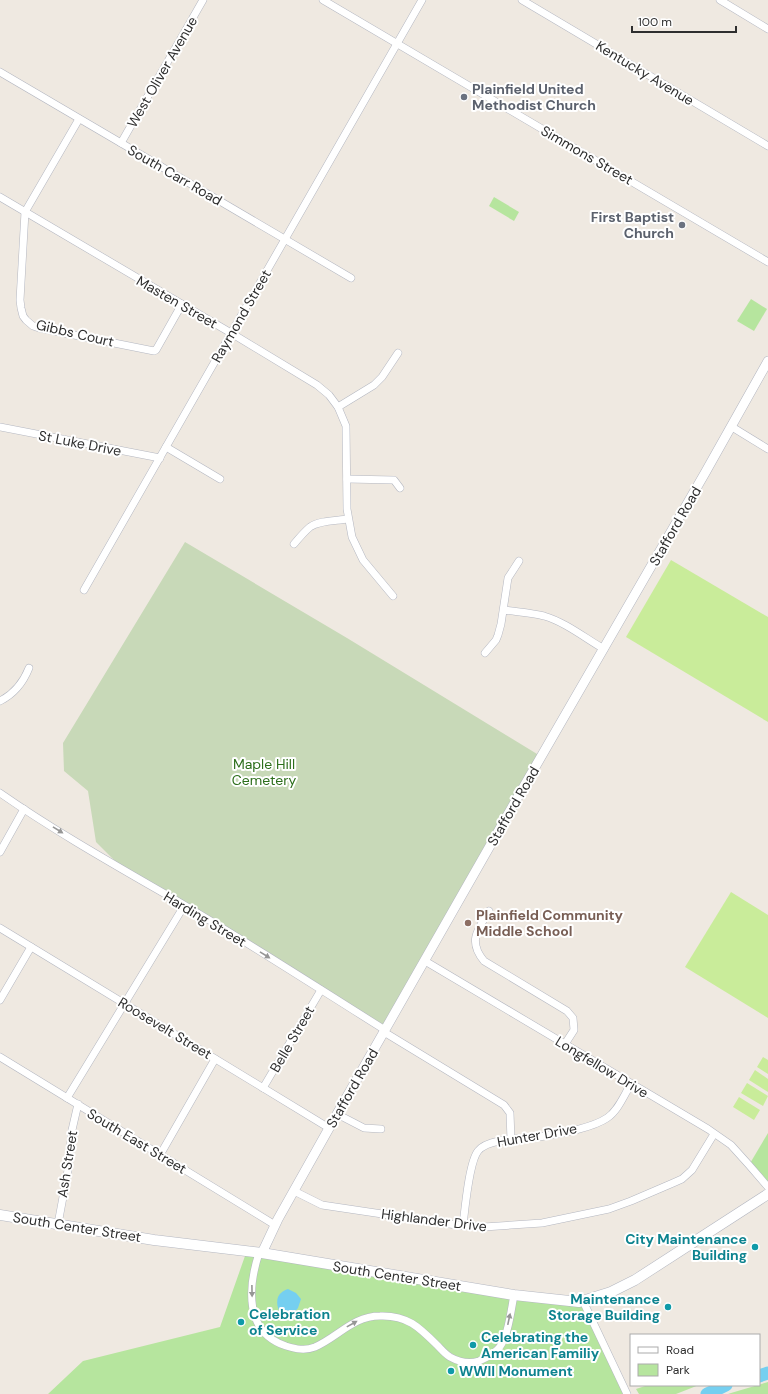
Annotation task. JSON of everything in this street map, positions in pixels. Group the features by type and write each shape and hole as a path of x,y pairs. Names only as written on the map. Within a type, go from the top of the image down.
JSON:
{"main road":[{"name":"South Center Street","path":"0,1215 154,1240 260,1253 514,1295 579,1302 611,1292 635,1280 768,1194"}],"street":[{"name":"West Oliver Avenue","path":"121,143 203,0"},
{"name":"Simmons Street","path":"323,0 768,262"},
{"name":"Raymond Street","path":"84,590 422,0"},
{"name":"Kentucky Avenue","path":"522,0 768,146"},
{"path":"720,0 768,29"},
{"name":"South Carr Road","path":"0,72 351,278"},
{"path":"25,212 79,119"},
{"name":"Masten Street","path":"0,197 231,333 317,385 329,395 338,407 346,426 348,519 352,537 363,560 393,596"},
{"name":"Gibbs Court","path":"25,212 20,300 23,316 33,326 154,351 156,350 182,304"},
{"path":"338,407 378,381 385,374 398,352"},
{"name":"Stafford Road","path":"260,1253 329,1128 732,427 768,361"},
{"name":"St Luke Drive","path":"0,427 160,458"},
{"path":"732,427 768,449"},
{"path":"166,447 220,479"},
{"path":"347,479 394,480 400,488"},
{"path":"294,544 309,528 315,525 348,519"},
{"path":"485,653 496,640 498,635 504,610 508,578 519,561"},
{"path":"504,610 550,618 604,649"},
{"path":"0,702 16,690 26,677 28,668"},
{"name":"Harding Street","path":"0,793 127,873 321,990 504,1105 510,1113 511,1140"},
{"path":"0,852 24,809"},
{"path":"67,1098 184,906"},
{"path":"489,911 480,926 475,941 477,953 484,962 570,1014 573,1018 574,1030 565,1044"},
{"name":"Roosevelt Street","path":"0,928 329,1128"},
{"path":"0,1000 31,947"},
{"name":"Longfellow Drive","path":"425,961 731,1145 768,1187"},
{"name":"Belle Street","path":"264,1088 321,990"},
{"name":"South East Street","path":"0,1057 275,1225"},
{"path":"160,1155 215,1059"},
{"name":"Hunter Drive","path":"463,1226 475,1155 483,1146 489,1143 546,1136 599,1123 612,1113 631,1084"},
{"name":"Ash Street","path":"58,1224 68,1170 72,1130 78,1104"},
{"path":"337,1114 364,1128 381,1129"},
{"name":"Highlander Drive","path":"294,1191 322,1205 463,1226 484,1227 542,1223 590,1214 631,1201 674,1183 688,1174 696,1165 714,1134"},
{"path":"260,1253 254,1270 251,1289 253,1309 257,1322 263,1333 270,1339 295,1349 304,1350 314,1348 351,1324 366,1317 390,1316 406,1320 421,1328 449,1356 456,1360 468,1363 477,1362 490,1357 499,1349 505,1335 514,1295"},
{"path":"583,1301 627,1394"}],"green space":[{"path":"494,197 519,212 514,221 489,206"},
{"path":"751,299 767,309 754,331 737,321"},
{"name":"Maple Hill Cemetery","path":"185,542 347,638 542,757 385,1030 127,873 96,842 88,791 64,771 63,743"},
{"path":"671,560 768,617 768,722 626,637"},
{"path":"731,892 768,915 768,1018 685,967"},
{"path":"763,1057 768,1060 768,1074 757,1067"},
{"path":"755,1070 768,1079 768,1092 749,1080"},
{"path":"747,1083 768,1096 763,1106 741,1093"},
{"path":"739,1097 760,1110 754,1120 733,1107"},
{"path":"768,1133 768,1187 749,1165"},
{"path":"262,1253 583,1301 628,1394 48,1394 83,1361 220,1327 245,1256"},
{"path":"768,1382 768,1394 728,1394 755,1386 760,1386 760,1384"},
{"path":"645,1386 696,1386 676,1394 639,1394 636,1389"}],"water":[{"path":"288,1289 296,1293 301,1299 298,1308 293,1314 287,1315 280,1313 277,1302 279,1295"}],"waterway":[{"path":"760,1376 768,1373"},
{"path":"707,1394 724,1386"}],"place":[{"name":"Plainfield United Methodist Church","path":"464,97"},
{"name":"First Baptist Church","path":"682,225"},
{"name":"Plainfield Community Middle School","path":"468,923"},
{"name":"City Maintenance Building","path":"755,1247"},
{"name":"Maintenance Storage Building","path":"668,1307"},
{"name":"Celebration of Service","path":"241,1322"},
{"name":"Celebrating the American Familiy","path":"473,1345"},
{"name":"WWII Monument","path":"451,1371"}]}
